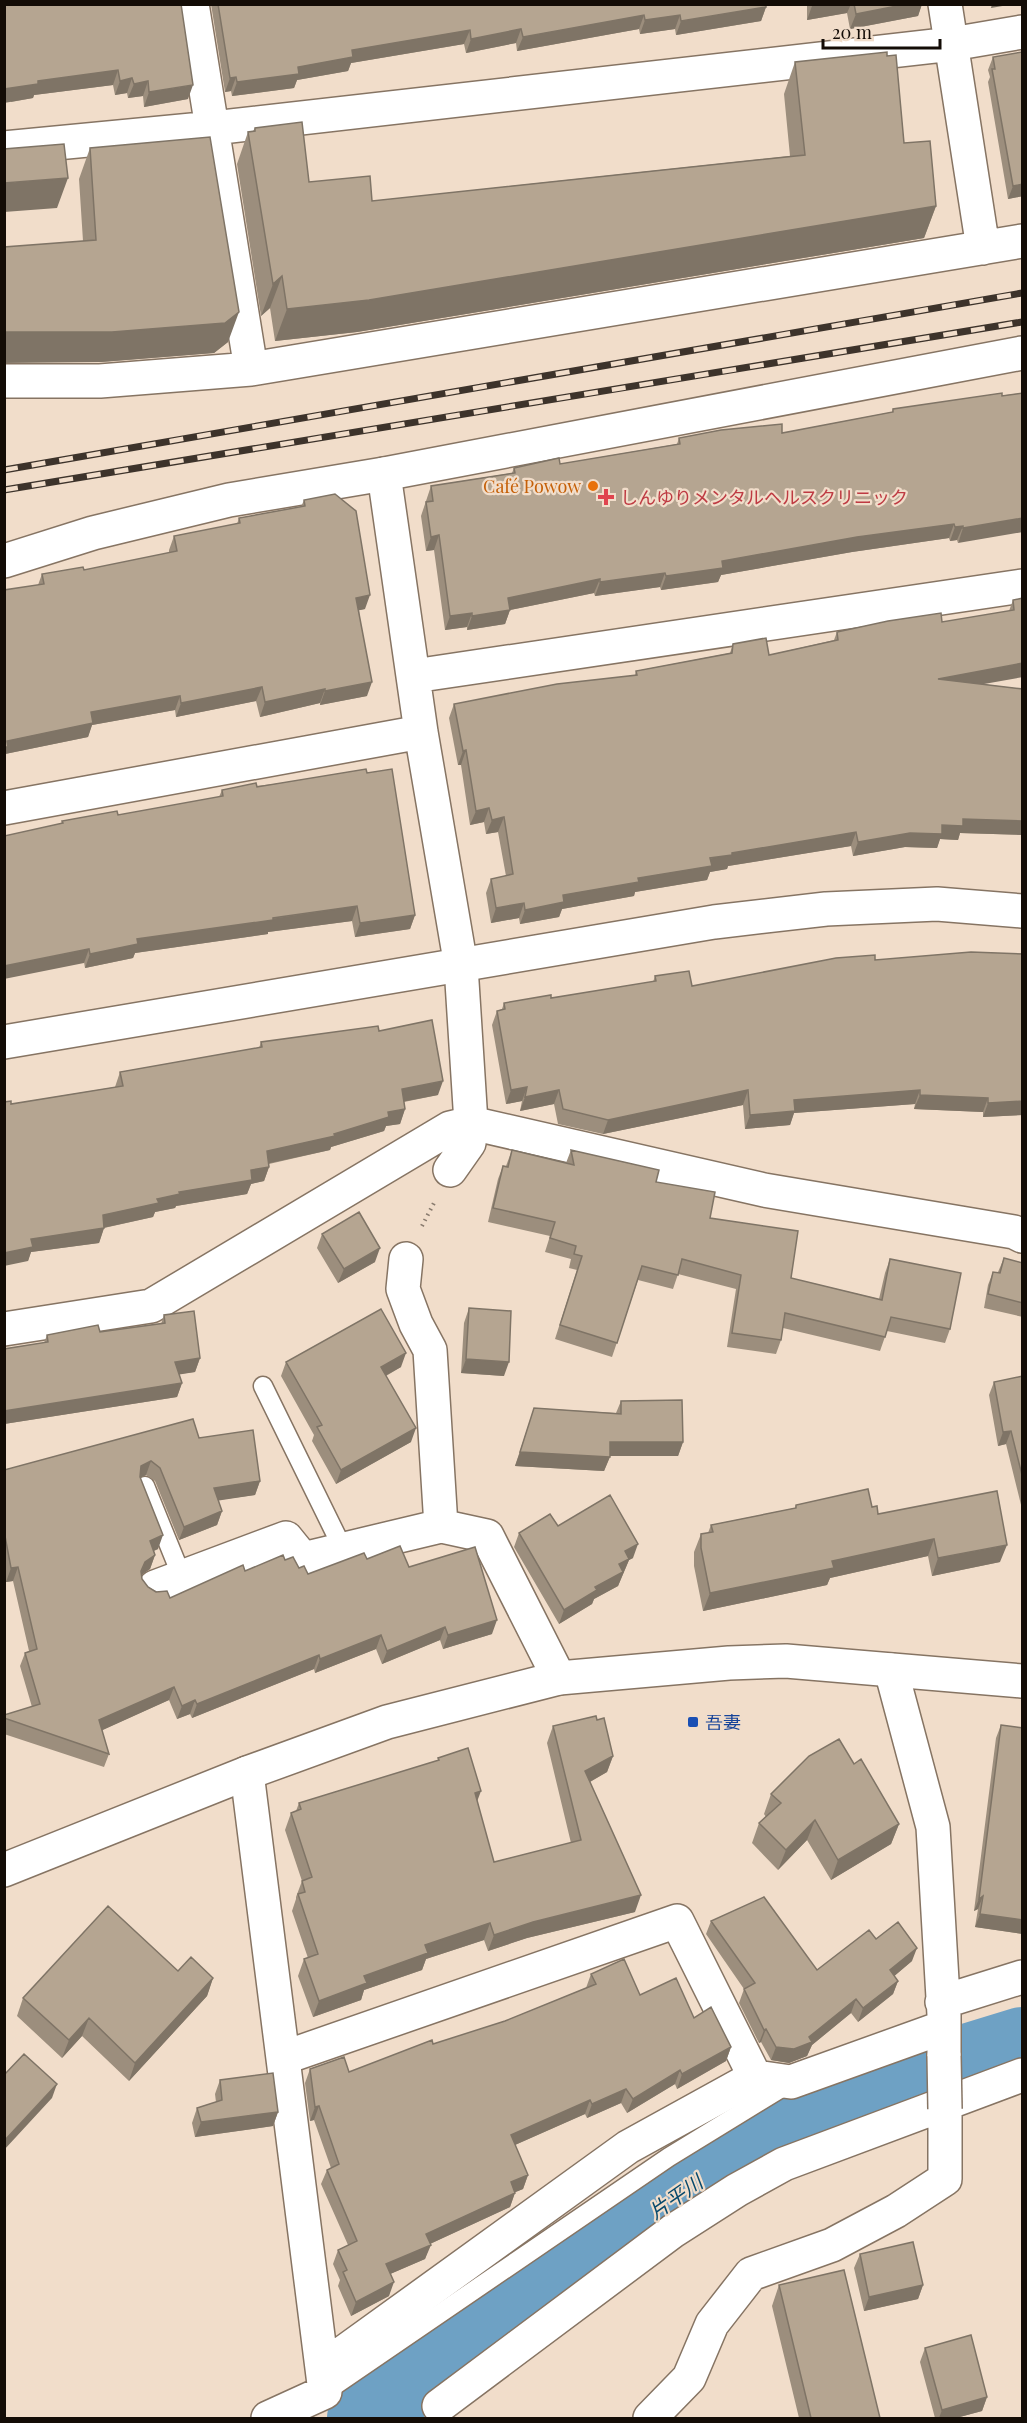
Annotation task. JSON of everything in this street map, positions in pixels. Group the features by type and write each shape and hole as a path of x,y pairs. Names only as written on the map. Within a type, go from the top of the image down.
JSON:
{"street":[{"path":"192,4 251,369"},
{"path":"945,4 983,248"},
{"path":"4,148 213,128 952,44 1023,32"},
{"path":"4,381 100,381 251,369 1023,241"},
{"path":"4,561 93,533 229,500 384,474 1023,353"},
{"path":"384,474 421,732 461,966 471,1123 470,1143 450,1170"},
{"path":"414,676 1023,586"},
{"path":"4,808 421,732"},
{"path":"4,1042 714,922 826,909 937,904 1023,911"},
{"path":"4,1329 151,1306 450,1128 471,1123 764,1190 1014,1232 1023,1236"},
{"path":"405,1259 403,1289 416,1324 430,1350 441,1526"},
{"path":"169,1582 286,1538 303,1559 441,1526 487,1536 559,1678"},
{"path":"4,1870 247,1773 387,1722 559,1678 729,1663 786,1661 1023,1682"},
{"path":"650,2418 689,2378 712,2324 751,2274 832,2245 896,2211 945,2179 943,2029 933,1827 891,1670"},
{"path":"247,1773 324,2380"},
{"path":"283,2058 677,1921 755,2077"},
{"path":"268,2418 324,2380 628,2147 755,2077 791,2082 943,2029 1023,1977"},
{"path":"440,2406 673,2232 736,2190 784,2164 1023,2075"}],"lane":[{"path":"263,1386 343,1550"},
{"path":"145,1486 169,1582"},
{"path":"324,2380 669,2157 791,2082"}],"path":[{"path":"405,1259 450,1170"}],"building":[{"path":"4,4 181,4 193,85 149,92 148,81 134,84 132,78 120,81 118,70 38,81 38,84 4,89"},
{"path":"218,4 766,4 766,7 681,21 680,15 645,20 644,15 523,37 521,29 471,39 470,30 352,50 353,57 298,67 299,74 237,82 236,77 230,78"},
{"path":"854,4 907,4 856,14"},
{"path":"887,52 887,56 896,55 904,143 930,141 936,206 369,300 287,309 282,276 273,284 248,132 255,131 255,128 302,122 309,182 370,176 372,201 805,155 795,62"},
{"path":"1022,52 1023,184 1013,186 992,69 995,69 993,57"},
{"path":"210,137 239,312 225,323 112,332 4,332 4,247 96,240 90,148"},
{"path":"64,144 68,178 4,183 4,149"},
{"path":"1002,393 1002,396 1023,393 1023,518 963,528 963,526 955,527 954,524 857,537 722,561 723,568 600,582 600,579 508,598 510,610 472,616 472,613 450,616 439,535 431,537 426,502 433,501 431,486 515,473 514,468 559,458 560,464 680,444 679,438 721,430 782,424 782,433 893,412 893,409"},
{"path":"335,494 356,511 370,595 356,598 372,682 265,702 262,687 181,703 180,696 91,712 93,723 7,741 8,747 4,747 4,590 44,584 42,574 83,567 84,570 177,551 174,536 240,523 239,518 305,506 304,500"},
{"path":"1023,598 1023,663 938,679 1023,689 1023,821 963,819 963,826 942,825 942,834 910,833 858,842 856,832 710,858 712,866 638,878 639,882 563,895 564,902 525,910 524,903 496,908 491,879 513,874 504,817 492,820 489,808 476,811 466,750 463,751 454,704 557,684 637,675 636,671 732,653 733,644 766,638 769,655 838,640 837,632 888,621 941,613 942,622 1014,610 1013,600"},
{"path":"366,769 367,773 392,769 415,915 360,923 357,906 137,939 138,944 90,954 89,949 4,966 4,836 63,823 62,821 117,811 118,815 223,796 222,790 256,783 257,787"},
{"path":"971,952 1023,954 1023,1101 988,1103 988,1098 920,1095 920,1090 794,1100 795,1111 750,1115 748,1090 608,1120 563,1109 559,1090 525,1097 527,1087 511,1090 497,1011 505,1009 504,1003 656,981 655,976 689,971 692,986 836,958 875,955 875,960"},
{"path":"432,1020 443,1081 402,1089 405,1109 388,1112 389,1117 334,1134 335,1136 267,1151 269,1167 251,1170 252,1180 179,1192 180,1194 157,1199 159,1203 103,1215 104,1228 31,1239 33,1247 4,1253 4,1102 11,1101 11,1104 123,1086 120,1072 262,1047 261,1042 378,1026 379,1031"},
{"path":"512,1150 574,1165 571,1150 659,1170 656,1182 715,1192 710,1218 798,1231 791,1278 882,1300 890,1259 961,1273 950,1329 891,1317 885,1337 785,1313 781,1340 732,1333 741,1275 682,1259 678,1275 642,1266 617,1343 560,1325 582,1256 574,1254 576,1246 550,1238 555,1222 493,1208 503,1166 508,1167"},
{"path":"359,1212 380,1248 344,1269 322,1234"},
{"path":"1004,1258 1023,1263 1023,1303 988,1294 993,1272 1000,1273"},
{"path":"469,1308 511,1311 509,1362 466,1359"},
{"path":"381,1309 406,1353 381,1367 416,1428 341,1470 317,1427 322,1425 286,1362"},
{"path":"194,1311 200,1358 175,1362 182,1383 4,1411 4,1349 48,1342 47,1335 98,1325 100,1332 165,1323 164,1315"},
{"path":"1023,1376 1023,1479 1011,1431 1003,1432 994,1382"},
{"path":"682,1400 683,1442 610,1442 610,1457 520,1452 534,1408 621,1414 621,1401"},
{"path":"193,1419 199,1438 253,1430 260,1481 214,1488 222,1511 184,1527 160,1468 151,1461 141,1466 140,1477 163,1535 150,1541 155,1555 145,1562 141,1571 142,1579 148,1587 156,1592 167,1591 170,1598 243,1565 245,1571 283,1555 285,1560 293,1557 299,1568 304,1566 308,1574 364,1553 367,1559 400,1546 409,1567 475,1547 497,1620 448,1635 445,1627 387,1651 381,1635 320,1659 319,1655 197,1704 195,1700 182,1706 174,1687 99,1720 109,1754 4,1718 4,1715 40,1704 25,1653 37,1649 18,1567 11,1568 4,1531 4,1470"},
{"path":"868,1489 872,1507 877,1506 878,1514 997,1491 1007,1545 938,1558 934,1539 832,1561 834,1568 710,1593 701,1548 701,1534 713,1532 711,1525 796,1508 796,1505"},
{"path":"610,1495 638,1544 625,1551 629,1559 619,1564 623,1572 595,1587 597,1590 564,1610 519,1533 550,1514 558,1526"},
{"path":"596,1716 597,1720 604,1718 613,1756 585,1771 641,1895 533,1922 494,1935 490,1923 425,1945 428,1953 364,1976 367,1983 319,2001 304,1959 318,1954 298,1894 305,1892 302,1881 312,1877 291,1813 301,1809 299,1803 439,1760 438,1758 468,1748 481,1791 475,1793 494,1862 581,1840 553,1726"},
{"path":"1001,1725 1023,1728 1023,1920 980,1914 983,1896 979,1899"},
{"path":"839,1739 854,1764 861,1759 899,1824 838,1860 815,1820 786,1850 759,1823 781,1803 771,1794 809,1756"},
{"path":"764,1897 817,1970 869,1930 876,1939 898,1922 917,1948 890,1970 898,1981 863,2008 856,1999 809,2037 812,2042 794,2049 776,2047 766,2029 764,2030 744,1989 755,1983 711,1921"},
{"path":"108,1906 178,1971 191,1957 213,1978 135,2063 89,2018 69,2040 23,1998"},
{"path":"624,1959 640,1995 676,1978 694,2018 711,2007 731,2047 682,2074 680,2070 633,2099 626,2089 592,2104 590,2100 511,2135 528,2175 511,2182 515,2193 426,2234 431,2245 386,2264 394,2282 356,2302 343,2272 347,2270 338,2250 357,2241 327,2170 339,2164 319,2106 315,2107 310,2069 344,2057 349,2072 432,2040 433,2044 505,2021 596,1984 591,1974"},
{"path":"24,2054 57,2084 4,2141 4,2075"},
{"path":"273,2073 278,2112 201,2122 197,2108 222,2100 220,2080"},
{"path":"913,2242 923,2285 869,2297 860,2254"},
{"path":"844,2270 880,2418 811,2418 779,2285"},
{"path":"971,2335 987,2397 942,2410 925,2348"}],"waterway":[{"name":"片平川","path":"362,2418 688,2186 759,2141 865,2090 1022,2042"}],"railway":[{"path":"4,470 1022,293"},
{"path":"4,490 1022,322"}],"place":[{"name":"Café Powow","path":"593,486"},
{"name":"しんゆりメンタルヘルスクリニック","path":"606,497"},
{"name":"吾妻","path":"693,1722"}]}
